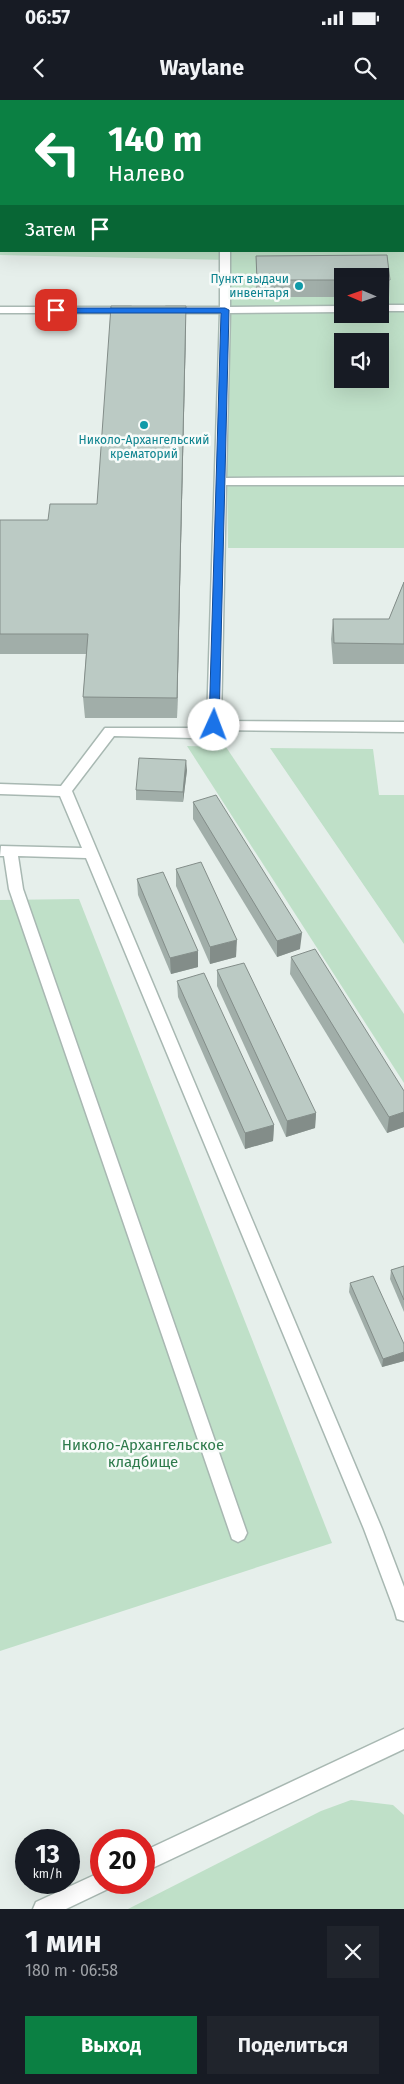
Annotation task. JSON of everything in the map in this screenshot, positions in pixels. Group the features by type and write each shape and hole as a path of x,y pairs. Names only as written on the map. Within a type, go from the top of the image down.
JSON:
{"lane":[{"path":"214,725 225,252"},
{"path":"389,308 404,308"},
{"path":"0,310 334,309"},
{"path":"221,482 404,482"},
{"path":"65,791 110,731 193,733 214,725 404,727"},
{"path":"0,789 65,791"},
{"path":"65,791 373,1529 404,1612"},
{"path":"92,853 5,851 19,899 238,1533"},
{"path":"155,1857 404,1739"},
{"path":"43,1909 90,1887"}],"green space":[{"path":"0,252 404,252 404,548 228,548 225,311 228,260 0,255"},
{"path":"187,746 226,747 404,1014 404,1083"},
{"path":"270,748 373,749 379,795 404,795 404,944"},
{"name":"Николо-Архангельское кладбище","path":"79,899 332,1543 0,1651 0,900"},
{"path":"351,1800 393,1805 404,1815 404,1909 128,1909 321,1811"}],"building":[{"path":"387,255 389,268 334,268 334,280 257,280 256,256"},
{"name":"Николо-Архангельский крематорий","path":"111,306 186,306 177,698 83,697 88,634 0,634 0,520 48,520 50,504 97,504"},
{"path":"404,582 404,644 334,643 333,619 389,619"},
{"path":"139,758 186,760 183,792 136,790"},
{"path":"216,795 302,933 277,941 193,802"},
{"path":"201,862 237,940 210,947 176,869"},
{"path":"163,872 198,951 170,958 137,879"},
{"path":"315,949 404,1091 404,1112 389,1117 291,957"},
{"path":"244,963 316,1113 287,1121 217,970"},
{"path":"204,973 274,1125 245,1133 177,981"},
{"path":"404,1266 404,1300 391,1270"},
{"path":"373,1276 404,1344 404,1352 383,1359 350,1283"}],"place":[{"name":"Пункт выдачи инвентаря","path":"299,286"},
{"name":"Николо-Архангельский крематорий","path":"144,425"}],"route":[{"path":"56,310 225,310 214,725"}]}
